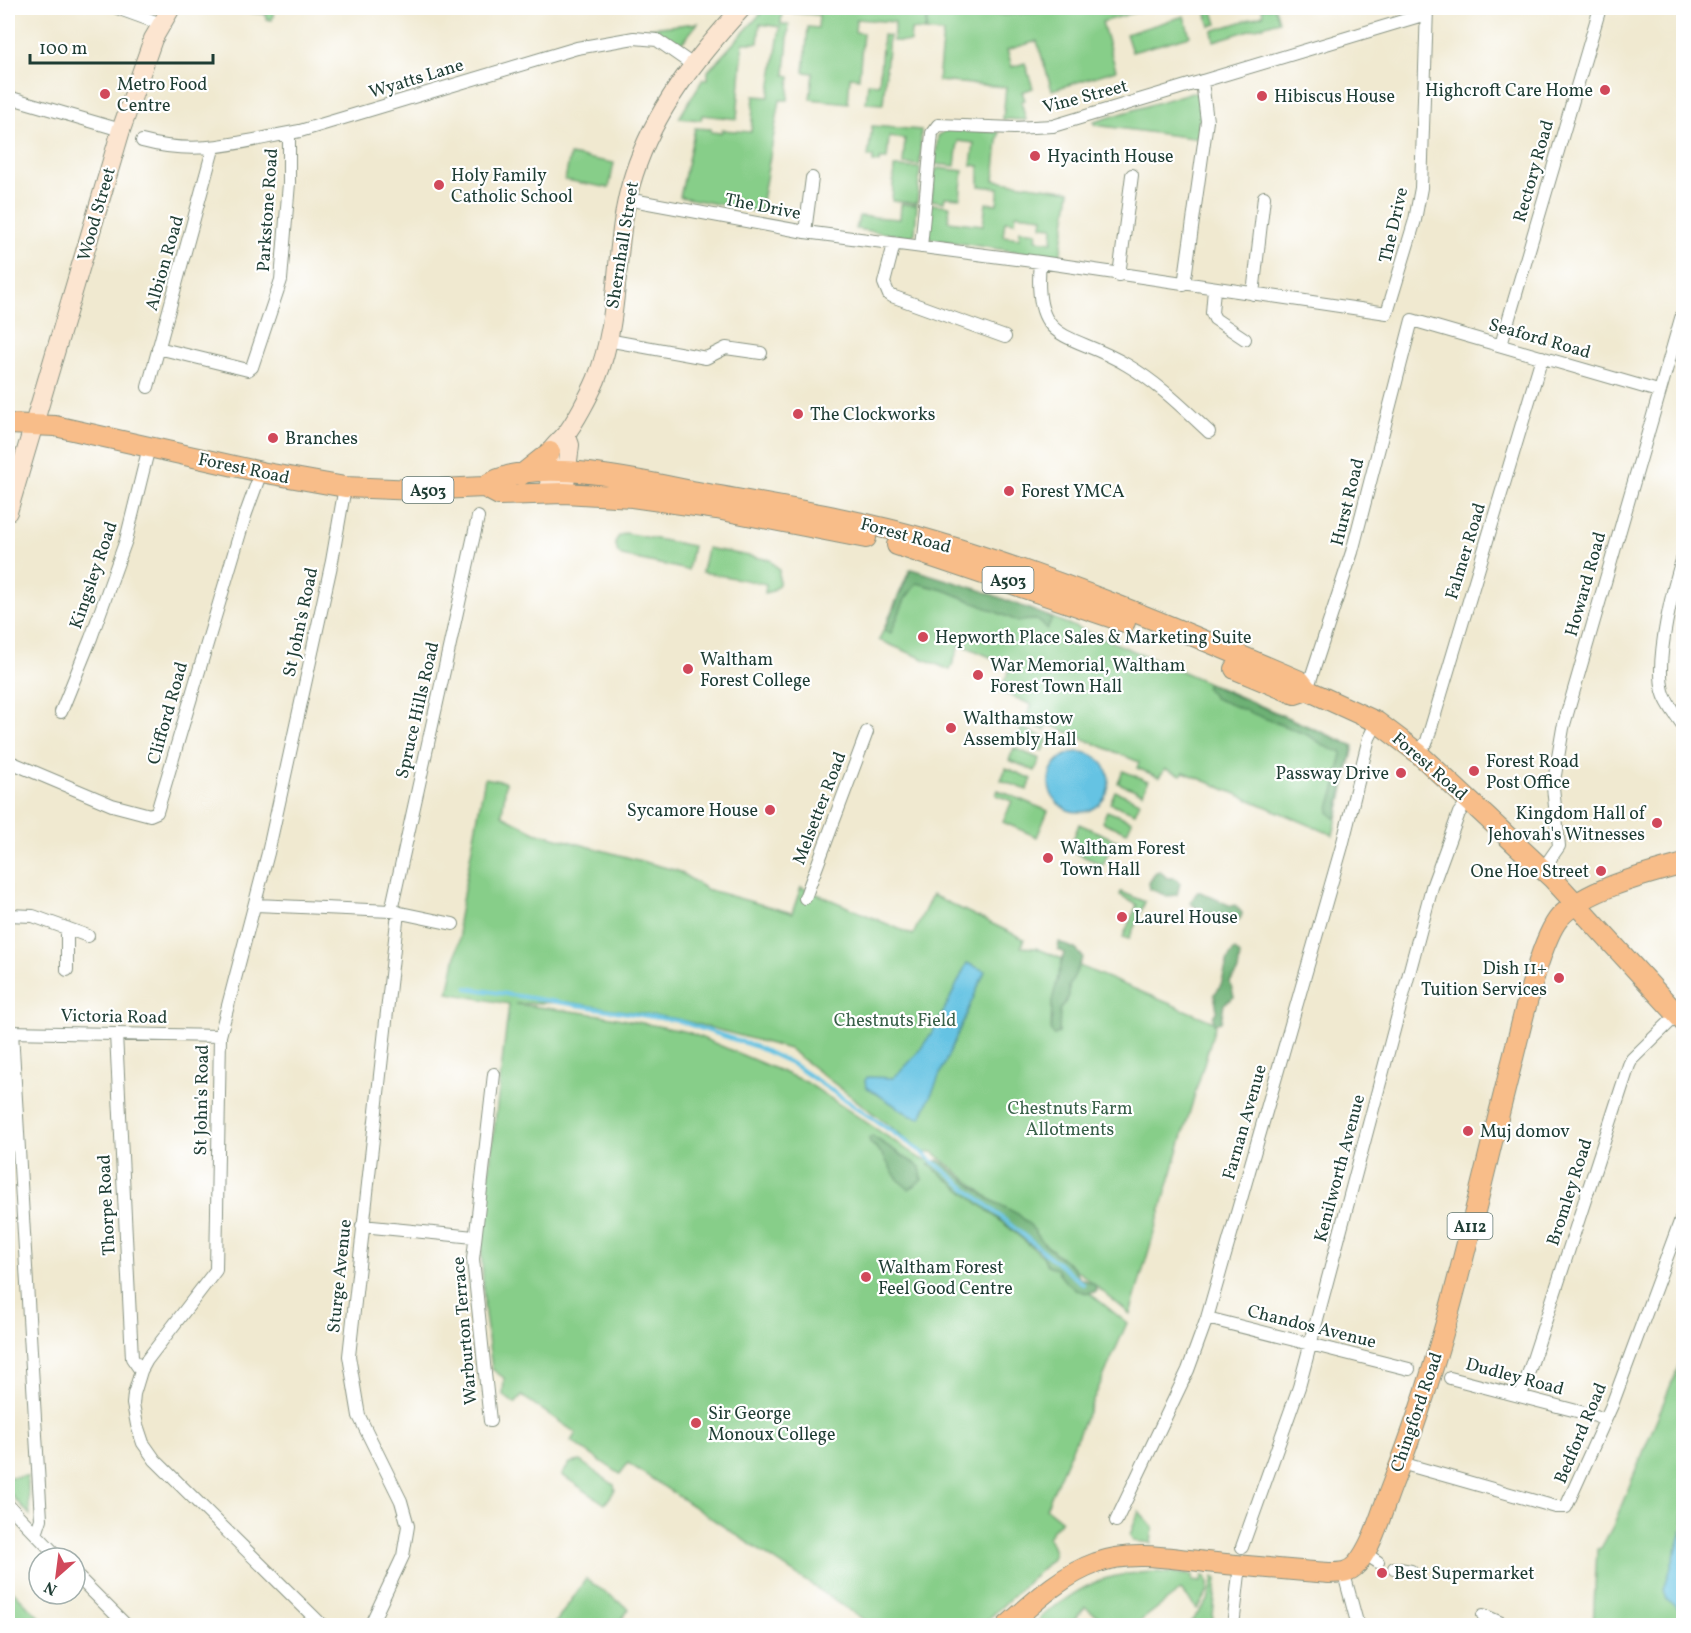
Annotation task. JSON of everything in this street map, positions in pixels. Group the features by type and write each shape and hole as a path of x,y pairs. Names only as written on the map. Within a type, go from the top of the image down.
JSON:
{"main road":[{"name":"Forest Road","path":"8,424 55,426 261,472 345,487 416,490 483,488 499,495 557,493 632,497 717,509 906,547 1129,623 1295,694 1307,690"},
{"path":"521,475 550,452"},
{"name":"Forest Road","path":"483,488 496,479 521,475 557,472 597,473 760,501 935,541 1093,595 1300,681 1307,690 1377,722 1418,753 1469,800 1547,865 1577,904 1677,1020"},
{"name":"A112","path":"1577,904 1616,885 1683,864"},
{"name":"Chingford Road","path":"1344,1574 1371,1557 1436,1358 1522,1023 1542,954 1554,925 1577,904"},
{"path":"1015,1623 1058,1584 1102,1561 1140,1556 1241,1556 1344,1574"}],"street":[{"path":"117,8 161,24"},
{"name":"Wood Street","path":"8,512 121,130 146,56 171,8"},
{"name":"Shernhall Street","path":"550,452 566,434 597,379 607,340 627,199 645,146 665,107 693,65 742,8"},
{"name":"Rectory Road","path":"1502,345 1600,8"},
{"name":"Vine Street","path":"921,247 932,133 938,125 1014,129 1053,126 1427,10"},
{"name":"The Drive","path":"627,199 805,232 1040,262 1184,285 1387,313 1415,220 1421,189 1427,10"},
{"name":"Wyatts Lane","path":"142,141 169,147 213,149 289,133 577,48 634,38 657,40 693,65"},
{"path":"1184,285 1207,121 1202,81"},
{"path":"8,97 121,130"},
{"name":"Parkstone Road","path":"158,348 251,369 281,280 289,183 289,133"},
{"name":"Albion Road","path":"148,387 213,149"},
{"path":"1119,275 1132,175"},
{"path":"805,232 812,178"},
{"path":"1254,294 1264,197"},
{"path":"894,244 884,283 889,295 1005,337"},
{"path":"1040,262 1038,295 1046,318 1053,328 1071,341 1129,366 1172,398 1209,432"},
{"path":"1214,289 1212,313 1215,319 1245,339"},
{"name":"Howard Road","path":"1547,865 1559,846 1553,788 1563,728 1683,308"},
{"name":"Seaford Road","path":"1412,320 1658,391"},
{"name":"Hurst Road","path":"1307,690 1352,552 1412,320"},
{"path":"607,340 706,358 726,348 761,353"},
{"name":"Falmer Road","path":"1418,753 1427,741 1542,357"},
{"path":"557,472 570,445 566,434"},
{"name":"Kingsley Road","path":"61,712 91,638 126,540 149,447"},
{"path":"550,452 557,472 557,493"},
{"name":"Clifford Road","path":"8,761 112,805 150,815 157,812 245,516 261,472"},
{"name":"St John's Road","path":"323,1626 155,1460 143,1443 133,1404 141,1371 216,1270 220,1036 256,905 332,561 345,487"},
{"name":"Spruce Hills Road","path":"394,912 478,517"},
{"path":"1683,554 1674,589 1660,673 1663,692 1683,727"},
{"name":"Farnan Avenue","path":"1116,1521 1188,1370 1207,1318 1320,922 1369,738 1377,722"},
{"name":"Melsetter Road","path":"805,898 867,732"},
{"name":"Kenilworth Avenue","path":"1233,1626 1241,1556 1299,1387 1311,1345 1432,887 1459,813 1469,800"},
{"path":"256,905 394,912 453,924"},
{"name":"Sturge Avenue","path":"370,1626 403,1556 408,1526 401,1501 359,1416 351,1380 350,1338 394,912"},
{"path":"8,915 33,916 88,936"},
{"path":"66,970 67,928"},
{"name":"Bromley Road","path":"1521,1396 1629,1065 1677,1020"},
{"path":"10,1032 37,1431 41,1519 36,1534"},
{"name":"Victoria Road","path":"10,1032 220,1036"},
{"name":"Thorpe Road","path":"116,1034 132,1359 141,1371"},
{"name":"Warburton Terrace","path":"490,1420 473,1259 494,1074"},
{"name":"Bedford Road","path":"1401,1463 1562,1508 1569,1503 1605,1420 1683,1210"},
{"name":"Warburton Terrace","path":"362,1226 474,1237"},
{"name":"Chandos Avenue","path":"1207,1318 1409,1369"},
{"name":"Dudley Road","path":"1450,1378 1605,1420"},
{"path":"8,1505 48,1546"},
{"path":"1394,1568 1411,1571"},
{"path":"1344,1574 1358,1626"},
{"path":"87,1586 127,1626"},
{"path":"1483,1616 1504,1625"}],"green space":[{"path":"250,8 275,8 272,20 266,19 266,14 249,12"},
{"path":"766,8 927,10 925,31 911,30 910,42 893,41 895,22 856,19 855,32 863,33 859,78 850,77 848,103 810,99 813,73 804,72 808,27 818,28 819,15 782,12 781,24 789,25 785,75 790,76 788,100 780,100 760,212 680,197 695,128 711,129 711,132 721,133 722,130 751,132 754,96 769,97 780,27 760,24 758,43 743,43 737,119 702,115 701,120 679,118 703,79 708,79 708,71"},
{"path":"1084,8 1150,8 1102,22 1116,70 1052,90 1037,41 1007,50 1012,67 1025,63 1033,88 1022,92 1025,100 1021,101 1026,120 1003,119 1006,87 938,81 943,33 926,31 928,10 1005,15"},
{"path":"1204,8 1212,8 1217,24 1210,26"},
{"path":"1262,8 1275,8 1279,21 1214,41 1212,31 1263,15"},
{"path":"1184,16 1190,36 1132,52 1126,34"},
{"path":"698,23 680,45 648,31 650,28"},
{"path":"883,35 889,36 883,104 866,103 868,83 879,84"},
{"path":"1192,92 1197,94 1202,121 1200,139 1095,125 1094,122"},
{"path":"872,126 921,130 920,165 903,164 905,139 889,137 887,159 880,159 879,163 873,162 873,157 868,157"},
{"path":"948,129 999,132 994,180 1070,191 1060,258 931,239 926,233 930,204 950,206 948,221 983,225 986,203 997,204 999,188 979,186 979,166 971,165 974,143 958,141 955,166 935,164 938,136","holes":["1016,214 1043,217 1042,226 1053,227 1052,242 1036,240 1037,232 1020,230 1019,238 1003,236 1005,221 1015,222"]},
{"path":"570,155 614,163 609,188 565,180"},
{"path":"894,167 920,168 917,203 892,201"},
{"path":"938,168 963,171 960,198 945,197 944,202 931,200 935,171"},
{"path":"901,204 917,205 915,233 911,237 856,229 859,216 900,219"},
{"path":"625,533 693,546 688,570 622,556 618,553 615,542"},
{"path":"707,548 770,560 779,570 779,584 772,591 765,593 766,584 702,572"},
{"path":"910,569 1079,628 1354,746 1333,835 1184,772 1181,775 1165,769 1159,777 1137,768 1139,762 1048,724 1045,730 1024,722 1032,705 1000,691 1011,666 960,644 950,670 879,640"},
{"path":"911,569 980,590 1052,618 1047,629 1036,620 1017,621 947,591 917,583 905,599 891,633 886,632 884,630"},
{"path":"1208,684 1353,746 1336,819 1329,813 1329,810 1341,751 1329,748 1304,733 1214,698 1206,688"},
{"path":"1022,728 1048,739 1043,751 1017,740"},
{"path":"1014,748 1040,759 1035,771 1009,760"},
{"path":"1006,768 1032,779 1027,790 1001,780"},
{"path":"1123,771 1148,781 1143,793 1118,783"},
{"path":"485,778 506,782 502,815 535,832 678,871 706,889 792,913 801,887 913,935 932,895 1024,939 1021,947 1036,948 1216,1023 1130,1314 933,1152 925,1153 789,1049 678,1019 567,1002 515,1004 601,1015 688,1032 806,1082 921,1159 929,1160 1034,1249 1127,1323 1046,1508 1061,1520 1048,1537 1054,1552 1052,1559 982,1625 872,1625 628,1463 620,1474 571,1441 576,1433 522,1396 515,1404 503,1395 504,1378 492,1369 484,1306 481,1240 509,1004 448,993 460,936 458,922"},
{"path":"998,790 1048,811 1037,837 1003,822 1012,801 996,795"},
{"path":"1115,791 1140,802 1135,813 1110,803"},
{"path":"1107,811 1132,821 1127,832 1102,822"},
{"path":"1079,824 1129,846 1128,849 1112,843 1103,865 1069,850"},
{"path":"1160,871 1167,878 1175,878 1180,883 1177,895 1167,896 1150,889 1149,883 1156,872"},
{"path":"1198,891 1231,906 1235,905 1242,913 1241,918 1233,924 1194,906 1190,903"},
{"path":"1121,892 1145,902 1129,939 1123,937 1137,905 1120,895"},
{"path":"1059,942 1075,949 1083,957 1069,987 1069,996 1060,1011 1059,1033 1054,1035 1051,1032 1052,1001 1064,953 1058,949"},
{"path":"1235,950 1240,955 1238,971 1230,982 1234,997 1224,1004 1221,1022 1214,1024 1213,1017 1217,1010 1214,994 1221,984 1228,960"},
{"path":"872,1136 920,1167 922,1180 909,1189 902,1183 877,1148 870,1143 869,1138"},
{"path":"939,1160 989,1199 1018,1214 1031,1226 1044,1244 1075,1270 1079,1278 1094,1284 1097,1291 1091,1293 1079,1291 1068,1284 1057,1269 1047,1266 1042,1253 928,1164"},
{"path":"1683,1355 1683,1625 1593,1626 1597,1549 1601,1548 1613,1526"},
{"path":"580,1461 614,1485 615,1490 605,1504 562,1475 570,1463"},
{"path":"27,1476 30,1515 8,1492 8,1477"},
{"path":"1139,1511 1153,1528 1151,1543 1133,1541 1130,1535"},
{"path":"1156,1572 1192,1575 1192,1581 1201,1582 1202,1576 1206,1577 1208,1589 1197,1609 1181,1590 1135,1625 1111,1625 1085,1607 1070,1625 1045,1625 1039,1620 1072,1595 1095,1582 1129,1574"},
{"path":"1214,1577 1217,1579 1212,1625 1188,1625 1208,1601"},
{"path":"586,1579 629,1609 618,1625 554,1625"},
{"path":"8,1586 47,1625 8,1625"}],"water":[{"path":"1079,752 1100,761 1109,782 1100,803 1079,812 1058,803 1049,782 1058,761"},
{"path":"967,963 985,971 921,1118 911,1116 866,1087 865,1080 868,1077 893,1078 918,1053 936,1025"},
{"path":"1683,1528 1683,1612 1667,1600 1664,1590"}],"waterway":[{"path":"467,988 679,1021 754,1046 791,1063 919,1150 1083,1284"}],"place":[{"name":"Highcroft Care Home","path":"1605,90"},
{"name":"Metro Food Centre","path":"105,94"},
{"name":"Hibiscus House","path":"1262,96"},
{"name":"Hyacinth House","path":"1035,156"},
{"name":"Holy Family Catholic School","path":"439,185"},
{"name":"The Clockworks","path":"798,414"},
{"name":"Branches","path":"273,438"},
{"name":"Forest YMCA","path":"1009,491"},
{"name":"Hepworth Place Sales & Marketing Suite","path":"923,637"},
{"name":"Waltham Forest College","path":"688,669"},
{"name":"War Memorial, Waltham Forest Town Hall","path":"978,675"},
{"name":"Walthamstow Assembly Hall","path":"951,728"},
{"name":"Forest Road Post Office","path":"1474,771"},
{"name":"Passway Drive","path":"1401,773"},
{"name":"Sycamore House","path":"770,810"},
{"name":"Kingdom Hall of Jehovah's Witnesses","path":"1657,823"},
{"name":"Waltham Forest Town Hall","path":"1048,858"},
{"name":"One Hoe Street","path":"1601,871"},
{"name":"Laurel House","path":"1122,917"},
{"name":"Dish 11+ Tuition Services","path":"1559,978"},
{"name":"Muj domov","path":"1468,1131"},
{"name":"Waltham Forest Feel Good Centre","path":"866,1277"},
{"name":"Sir George Monoux College","path":"696,1423"},
{"name":"Best Supermarket","path":"1382,1573"}],"park label":[{"name":"Chestnuts Field","path":"895,1020"},
{"name":"Chestnuts Farm Allotments","path":"1070,1118"}]}
